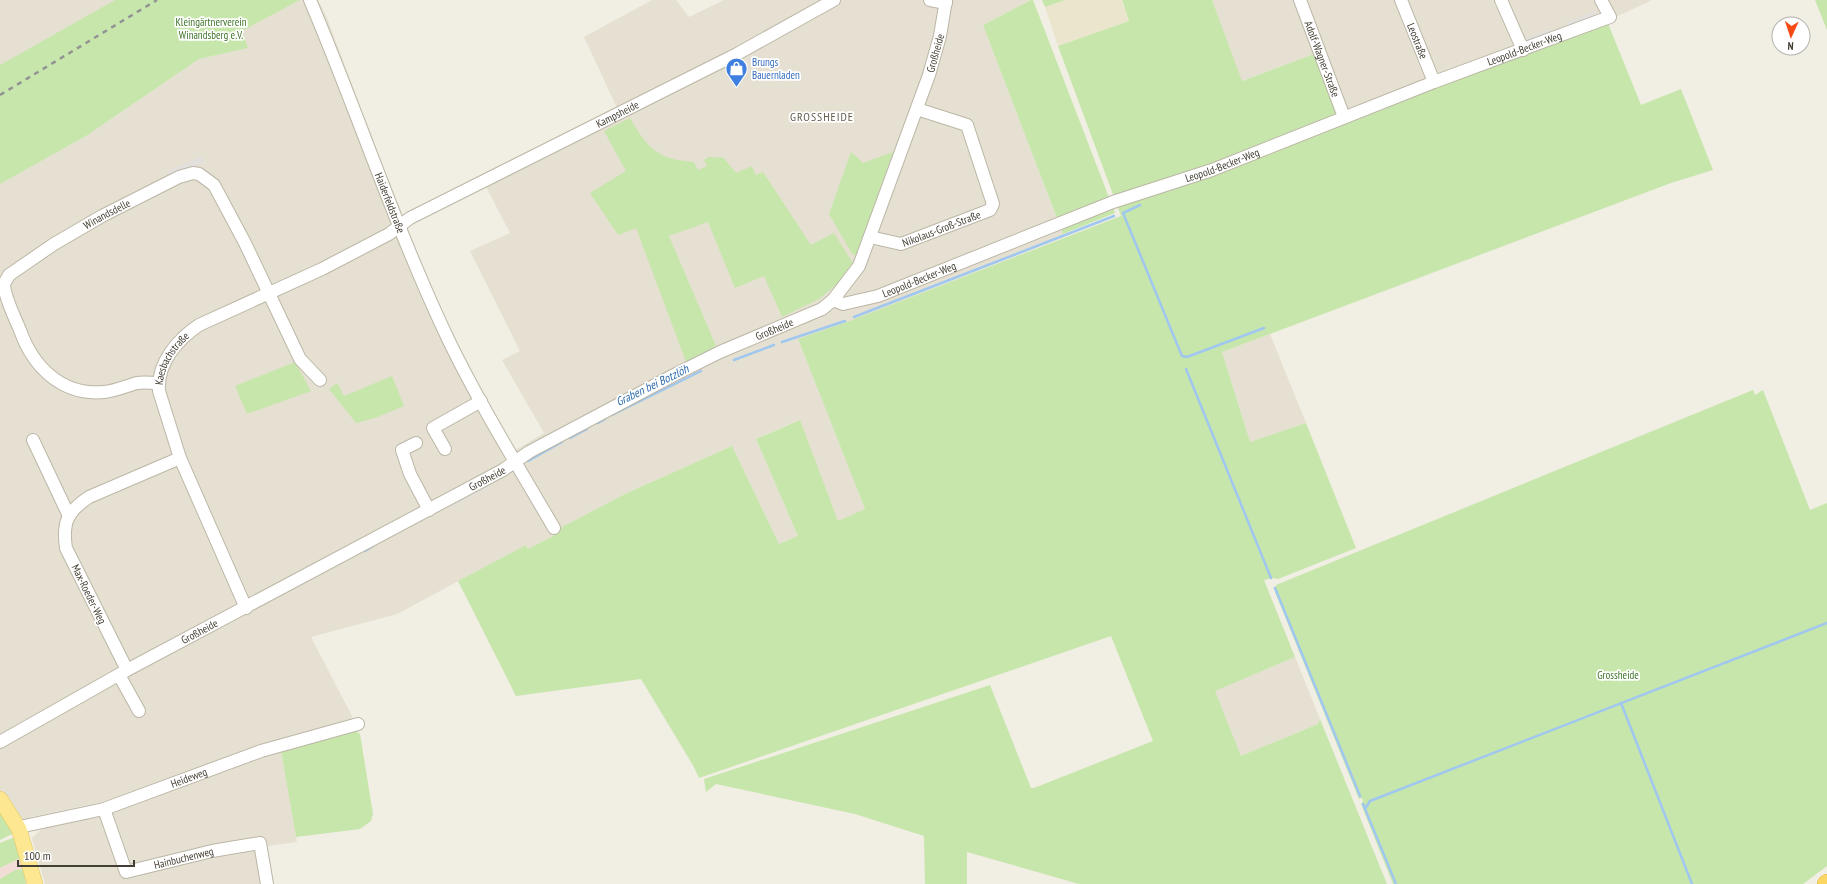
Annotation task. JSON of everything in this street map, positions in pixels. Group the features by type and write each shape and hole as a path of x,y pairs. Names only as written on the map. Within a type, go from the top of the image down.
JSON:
{"main road":[{"path":"0,799 19,829 35,884"}],"street":[{"name":"Haiderfeldstraße","path":"310,0 400,226 449,341 514,461 554,528"},
{"name":"Kampsheide","path":"400,226 410,218 533,155 737,54 834,0"},
{"path":"930,0 946,1"},
{"name":"Adolf-Wagner-Straße","path":"1300,0 1344,117"},
{"name":"Leostraße","path":"1401,0 1434,82"},
{"path":"1501,0 1522,50"},
{"name":"Leopold-Becker-Weg","path":"833,300 843,304 878,296 1113,202 1212,170 1434,82 1610,17 1602,0"},
{"name":"Großheide","path":"0,742 123,673 328,565 369,540 503,470 514,461 589,419 720,352 810,316 822,309 833,300 859,266 917,109 940,36 946,1"},
{"name":"Nikolaus-Groß-Straße","path":"870,237 901,244 990,210 993,204 967,125 917,109"},
{"name":"Winandsdelle","path":"158,383 138,383 119,389 87,392 68,387 56,380 44,371 25,345 4,287 6,278 54,244 102,216 172,180 196,173 203,175 214,185 246,243 268,294 300,359 320,380"},
{"name":"Kaesbachstraße","path":"246,608 180,458 159,391 158,383 165,362 173,347 183,335 199,325 322,269 389,234 400,226"},
{"path":"445,449 433,428 481,401"},
{"path":"33,440 68,516 79,503 90,497 180,458"},
{"path":"416,443 402,450 410,474 429,510"},
{"name":"Max-Roeder-Weg","path":"68,516 64,533 66,548 123,673"},
{"path":"123,673 139,711"},
{"name":"Heideweg","path":"19,829 24,826 104,809 261,751 358,724"},
{"name":"Hainbuchenweg","path":"104,809 126,872 212,851 260,843 267,884"}],"shaded area":[{"path":"0,0 115,0 0,66"},
{"path":"300,0 318,0 327,18 406,228 457,346 514,451 544,433 502,360 520,351 470,251 510,233 482,179 618,110 584,37 652,0 676,0 689,17 724,0 1031,0 983,25 1064,237 852,320 798,339 865,509 838,522 799,420 756,439 798,536 779,544 732,446 627,493 562,527 553,536 528,549 526,545 397,614 311,637 352,716 351,719 231,756 102,802 30,817 14,833 0,808 0,184 86,136 199,59 248,48 241,31"},
{"path":"1065,0 1121,0 1129,21 1058,46 1045,7"},
{"path":"1212,0 1652,0 1607,21 1340,125 1314,54 1241,81"},
{"path":"1595,11 1597,17 1568,29 1565,23"},
{"path":"1549,29 1551,35 1528,44 1526,38"},
{"path":"198,158 202,158 205,162 164,179 170,170"},
{"path":"1270,334 1306,423 1250,442 1222,352"},
{"path":"489,486 489,488 449,509 448,508"},
{"path":"1295,657 1320,719 1318,724 1241,756 1214,691"},
{"path":"281,751 297,842 267,846 263,851 269,884 45,884 32,838 41,830 40,827 113,811"},
{"path":"20,858 23,869 15,870 0,879 0,868"}],"green space":[{"name":"Kleingärtnerverein Winandsberg e.V.","path":"115,0 300,0 242,31 248,48 199,59 86,136 0,184 0,65"},
{"path":"1033,0 1115,213 1063,234 983,25"},
{"path":"1042,0 1065,0 1045,7"},
{"path":"1122,0 1212,0 1242,81 1314,54 1341,125 1607,21 1641,105 1681,89 1713,170 1671,183 1222,352 1250,442 1306,423 1356,548 1278,579 1273,578 1264,580 1295,657 1215,691 1241,756 1318,724 1320,719 1387,884 1079,884 967,852 967,884 925,884 924,836 855,814 716,784 706,792 704,779 990,685 1031,788 1034,788 1153,741 1111,636 699,778 694,767 641,679 516,696 458,581 526,545 528,549 553,536 562,527 627,493 732,446 779,544 798,536 756,439 800,420 838,521 865,509 798,339 852,320 1121,216 1058,46 1129,21"},
{"path":"1815,0 1827,0 1827,30"},
{"path":"630,118 648,145 662,155 681,161 694,162 698,170 707,166 704,160 709,157 724,158 736,173 752,166 756,175 763,172 811,245 834,233 853,263 838,283 819,299 782,317 764,276 735,288 708,222 669,236 716,346 686,362 636,228 618,235 590,193 626,171 604,131"},
{"path":"851,152 863,163 893,152 857,256 852,254 829,214"},
{"path":"295,362 311,391 247,414 235,386"},
{"path":"392,376 404,406 375,418 356,423 329,389 337,383 344,396"},
{"name":"Grossheide","path":"1753,390 1755,395 1763,390 1810,510 1827,503 1827,866 1803,884 1393,884 1361,804 1363,802 1362,798 1359,799 1275,592 1276,585"},
{"path":"353,729 360,734 373,814 371,821 360,829 296,837 281,751"},
{"path":"0,808 14,833 0,840"},
{"path":"15,837 20,858 0,868 0,843"},
{"path":"23,869 26,884 0,884 0,879 15,870"}],"waterway":[{"path":"1140,205 1123,213 1182,356 1187,357 1264,328"},
{"path":"854,317 1114,216"},
{"name":"Graben bei Botzlöh","path":"782,342 845,321"},
{"name":"Graben bei Botzlöh","path":"734,360 774,345"},
{"path":"1186,369 1271,578"},
{"name":"Graben bei Botzlöh","path":"612,415 701,371"},
{"name":"Graben bei Botzlöh","path":"598,423 605,419"},
{"name":"Graben bei Botzlöh","path":"570,438 587,429"},
{"name":"Graben bei Botzlöh","path":"528,461 562,442"},
{"name":"Graben bei Botzlöh","path":"365,551 373,546"},
{"path":"1275,588 1360,796"},
{"path":"1365,809 1370,801 1827,623"},
{"path":"1621,703 1692,884"},
{"path":"1363,804 1396,884"}],"railway":[{"path":"0,95 157,0"}],"place":[{"name":"Brungs Bauernladen","path":"737,88"}],"district":[{"name":"GROSSHEIDE","path":"822,116"}]}
